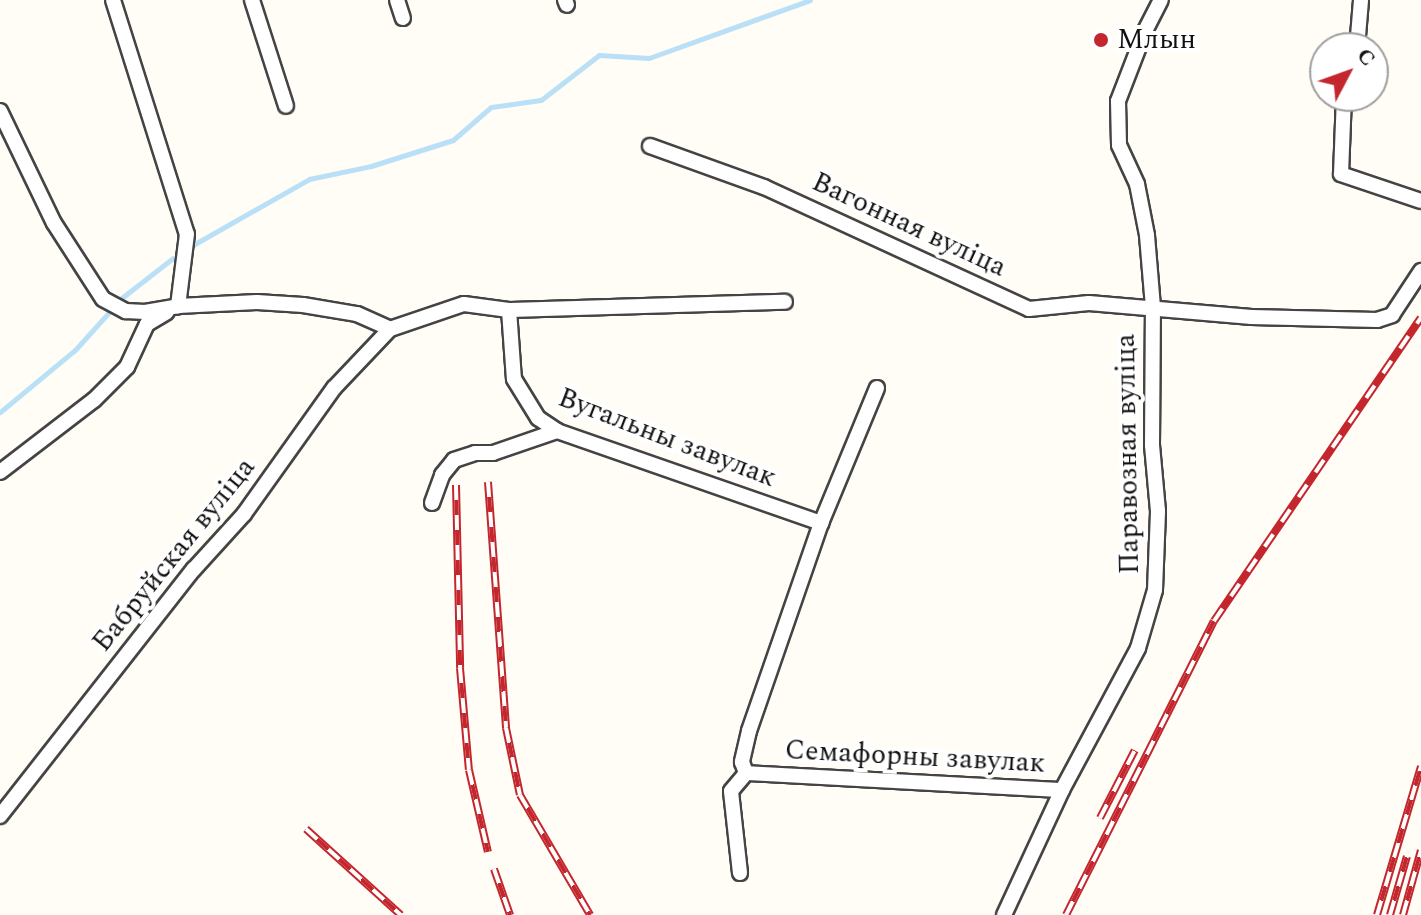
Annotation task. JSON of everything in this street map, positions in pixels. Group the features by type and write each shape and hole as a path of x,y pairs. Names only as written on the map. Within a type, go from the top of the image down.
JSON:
{"street":[{"path":"113,0 187,234 178,306"},
{"path":"252,0 286,106"},
{"path":"397,0 403,18"},
{"name":"Паравозная вуліца","path":"1004,915 1062,790 1138,648 1155,590 1158,511 1152,445 1153,307 1147,235 1137,184 1119,145 1118,101 1134,56 1161,0"},
{"path":"1358,32 1361,0"},
{"path":"0,111 54,223 103,299 126,311 145,312 178,306 257,302 303,305 347,311 390,329"},
{"path":"1343,112 1341,174 1421,201"},
{"name":"Вагонная вуліца","path":"650,146 764,187 1029,309 1089,303 1251,317 1377,320 1392,315 1421,271"},
{"name":"Бабруйская вуліца","path":"0,816 194,569 244,514 334,388 390,329 464,304 509,310 785,302"},
{"path":"0,472 94,400 127,367 147,324 178,306"},
{"name":"Вугальны завулак","path":"509,310 514,379 538,418 557,431 821,523"},
{"path":"740,873 731,791 746,773 742,762 749,731 821,523 877,388"},
{"path":"432,503 442,475 454,460 475,453 493,453 557,431"},
{"name":"Семафорны завулак","path":"746,773 1062,790"}],"waterway":[{"path":"193,245 309,179 371,166 453,140 491,107 541,100 599,55 649,58 810,0"},
{"path":"119,300 173,258"},
{"path":"0,412 75,350 110,311"}],"railway":[{"path":"1066,915 1214,621 1421,318"},
{"path":"488,482 506,728 520,795 590,915"},
{"path":"456,485 460,668 469,770 488,852"},
{"path":"1100,818 1135,750"},
{"path":"1377,915 1421,766"},
{"path":"306,829 401,915"},
{"path":"1403,915 1421,850"},
{"path":"1390,915 1407,856"},
{"path":"494,869 510,915"}],"place":[{"name":"Млын","path":"1101,40"}]}
